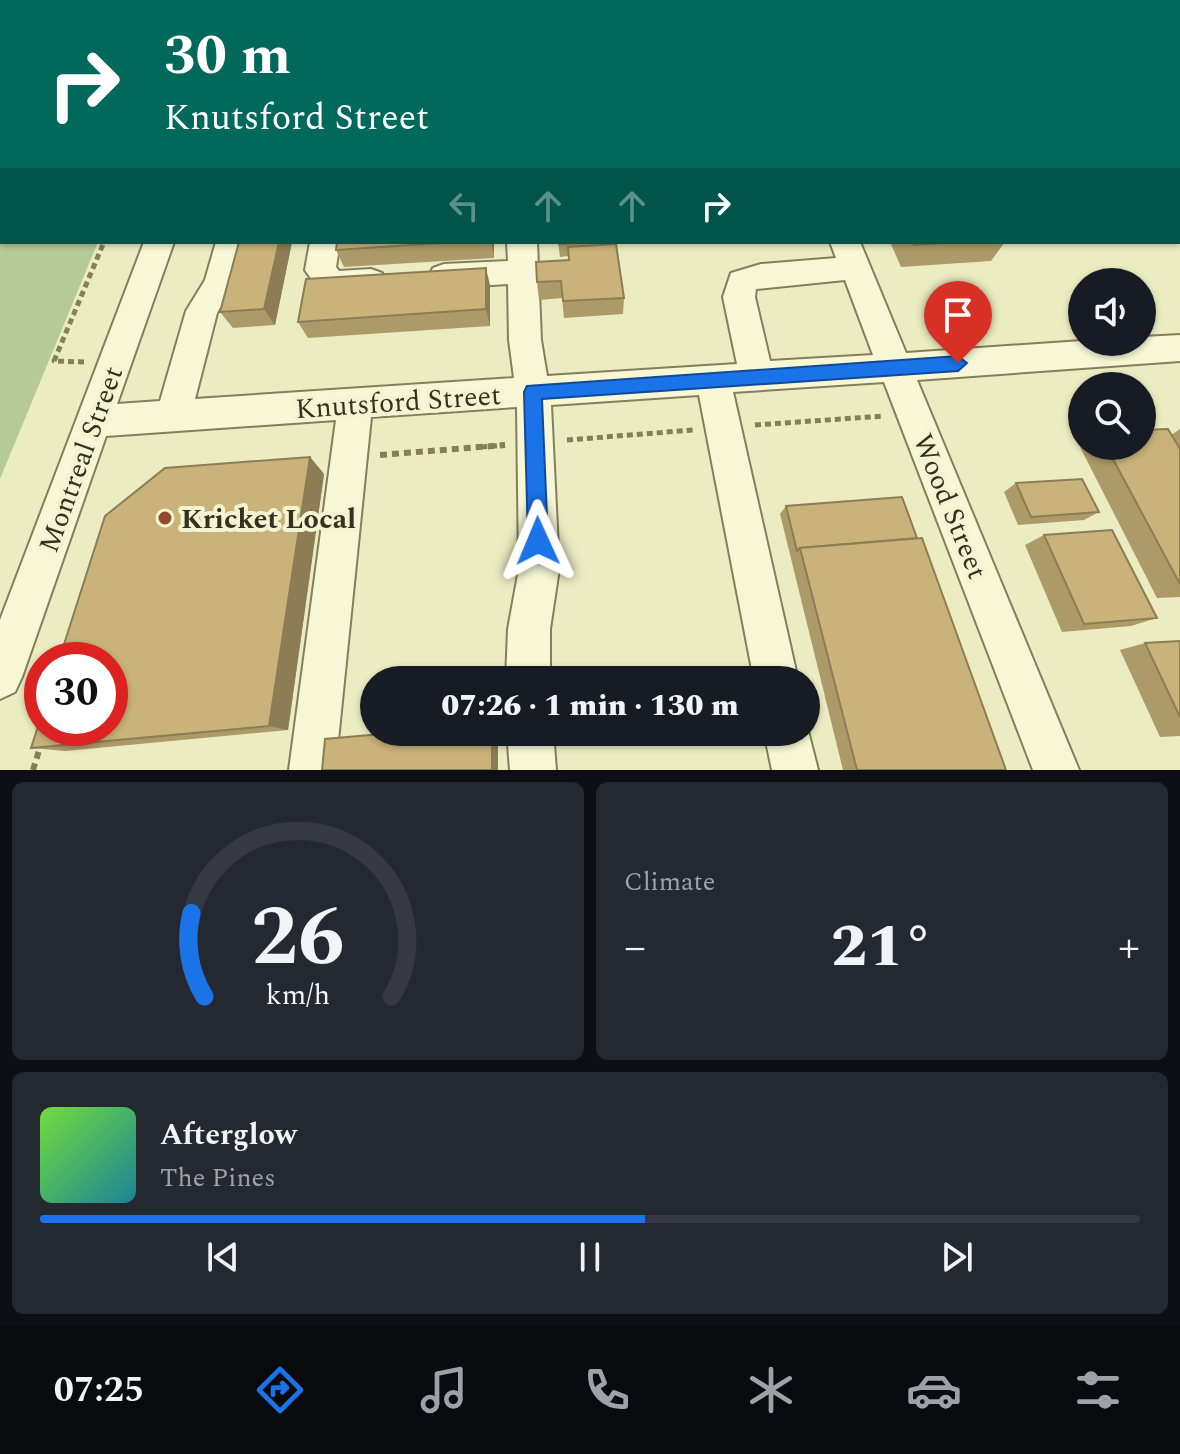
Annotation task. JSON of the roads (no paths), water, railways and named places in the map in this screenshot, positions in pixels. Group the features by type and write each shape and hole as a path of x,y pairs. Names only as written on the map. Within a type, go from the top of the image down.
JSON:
{"street":[{"name":"Montreal Street","path":"0,677 158,244"},
{"path":"173,416 202,311 220,282 230,244"},
{"path":"325,244 320,270 331,283 412,278 523,257 525,340 533,392 539,569 529,629 528,666"},
{"path":"757,377 739,297 742,281 850,255"},
{"name":"Wood Street","path":"850,255 1056,770"},
{"name":"Knutsford Street","path":"94,421 1180,348"},
{"path":"713,380 773,666"},
{"path":"312,770 355,404"},
{"path":"531,746 533,770"},
{"path":"790,746 795,770"}],"place":[{"name":"Kricket Local","path":"165,518"}]}
